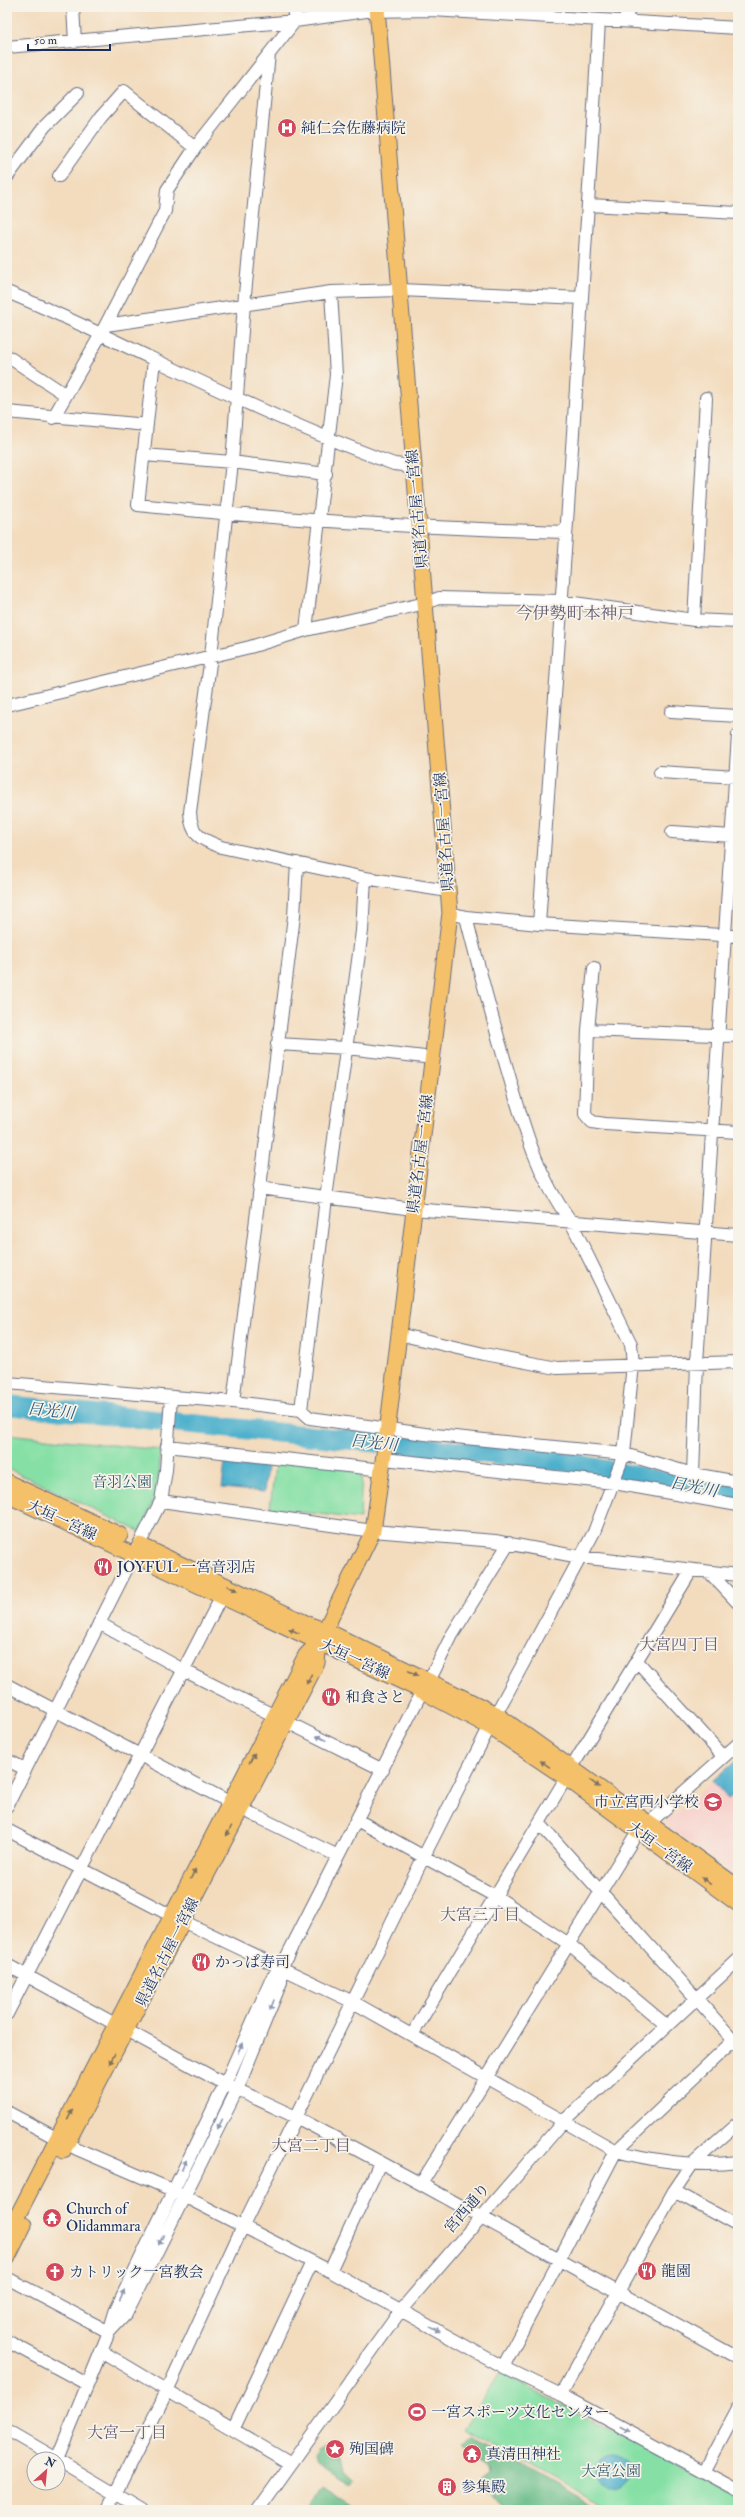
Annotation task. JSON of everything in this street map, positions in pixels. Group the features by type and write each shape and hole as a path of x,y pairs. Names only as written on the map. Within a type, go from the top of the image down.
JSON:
{"main road":[{"name":"県道名古屋一宮線","path":"7,2236 62,2141 235,1804 281,1719 317,1663 322,1636 373,1531 384,1462 413,1209 450,913 377,9"},
{"name":"大垣一宮線","path":"7,1482 138,1549 222,1597 322,1636 426,1686 493,1721 569,1773 643,1827 738,1904"},
{"name":"大垣一宮線","path":"7,1495 138,1549 310,1625 322,1636"},
{"name":"大垣一宮線","path":"643,1827 738,1887"},
{"name":"県道名古屋一宮線","path":"7,2259 62,2141"}],"street":[{"path":"73,7 75,42"},
{"path":"54,418 165,211 167,190 195,148 295,21 293,7"},
{"path":"625,20 630,7"},
{"path":"7,48 295,21 377,9 516,11 599,20 625,20 738,28"},
{"path":"539,924 565,532 578,389 599,20"},
{"path":"269,54 244,304 232,462 211,656 190,812 190,824 193,831 205,841 221,847 366,878 448,891"},
{"path":"59,176 101,117 124,91 195,148"},
{"path":"7,177 44,126 78,93"},
{"path":"589,205 738,213"},
{"path":"103,329 244,304 331,292 400,290 582,298"},
{"path":"7,292 103,329 154,360 330,440 394,464 404,465 414,472"},
{"path":"306,630 318,520 330,440 336,374 331,292"},
{"path":"7,356 66,395"},
{"path":"154,360 138,505 226,514 419,528 565,532"},
{"path":"694,620 706,398"},
{"path":"7,412 54,418 147,425"},
{"path":"144,455 232,462 326,474"},
{"path":"7,705 211,656 306,630 426,603 439,598 560,601 694,620 738,622"},
{"path":"671,712 738,716"},
{"path":"693,1474 697,1363 714,1131 738,735"},
{"path":"660,772 736,774"},
{"path":"672,832 732,836"},
{"path":"233,1402 294,916 297,863"},
{"path":"301,1410 326,1198 362,931 366,878"},
{"path":"450,913 466,917 539,924 738,936"},
{"path":"107,2510 114,2493 167,2391 242,2228 298,2118 424,1856 493,1721 594,1532 624,1456 633,1364 631,1344 570,1220 558,1205 530,1146 486,996 466,917"},
{"path":"594,968 588,1030 584,1101 585,1114 592,1122 738,1132"},
{"path":"588,1030 738,1036"},
{"path":"277,1044 347,1048 433,1058"},
{"path":"259,1188 413,1209 570,1220 738,1235"},
{"path":"398,1334 484,1354 557,1368 633,1364 738,1362"},
{"path":"7,1383 233,1402 301,1410 310,1418 387,1431 624,1456 693,1474 738,1482"},
{"path":"7,1806 161,1501 166,1470 171,1397"},
{"path":"167,1444 615,1480 738,1505"},
{"path":"161,1501 373,1531 509,1543 580,1557 691,1571 738,1575"},
{"path":"60,2451 110,2332 116,2309 224,2084 272,1978 281,1968 452,1635 509,1543"},
{"path":"412,2035 691,1571"},
{"path":"709,1572 738,1603"},
{"path":"7,2014 80,1868 185,1671 222,1597"},
{"path":"99,1622 185,1671 383,1770"},
{"path":"637,1661 723,1756"},
{"path":"7,1685 338,1856"},
{"path":"421,2184 487,2079 601,1891 643,1827 738,1744"},
{"path":"7,1760 25,1769"},
{"path":"357,1820 495,1896 569,1944 666,2026"},
{"path":"503,2367 616,2151 736,2043 697,1996 539,1823"},
{"path":"7,1830 177,1919 353,2002 616,2151 634,2156 693,2163 719,2164 738,2162"},
{"name":"宮西通り","path":"258,2510 401,2310 480,2216 563,2122 697,1996 738,1960"},
{"path":"7,1965 224,2084 298,2118 421,2184 738,2358"},
{"path":"110,2332 126,2314 183,2196 237,2090 281,1982 281,1968"},
{"path":"7,2112 62,2141 172,2190 242,2228 330,2271 503,2367 561,2395 738,2490"},
{"path":"561,2395 674,2191 693,2163 738,2123"},
{"path":"330,2271 380,2163"},
{"path":"674,2191 738,2226"},
{"path":"234,2428 312,2262"},
{"path":"7,2278 110,2332"},
{"path":"7,2341 87,2384"},
{"path":"101,2351 167,2391 234,2428 291,2464"},
{"path":"704,2472 738,2408"},
{"path":"7,2430 43,2451"},
{"path":"66,2464 142,2510"}],"shaded area":[{"name":"市立宮西小学校","path":"738,1759 738,1878 665,1824"}],"green space":[{"name":"音羽公園","path":"7,1434 160,1450 156,1492 141,1532 7,1468"},
{"path":"276,1457 362,1468 360,1519 270,1508"},
{"name":"大宮公園","path":"500,2373 738,2498 738,2510 610,2510 464,2430"},
{"path":"470,2437 599,2510 509,2510 482,2490 481,2483 489,2473 488,2468 462,2445"},
{"path":"324,2447 337,2454 341,2469 351,2479 348,2483 345,2483 315,2463 313,2457 317,2451"},
{"path":"322,2486 358,2510 307,2510"}],"water":[{"path":"225,1461 267,1466 264,1492 222,1488"},
{"path":"738,1759 738,1791 728,1799 713,1781"},
{"path":"610,2454 616,2454 625,2459 629,2465 629,2477 625,2483 616,2488 610,2488 601,2483 596,2474 596,2468 601,2459"}],"waterway":[{"name":"日光川","path":"7,1405 567,1462 702,1489 738,1494"}],"place":[{"name":"純仁会佐藤病院","path":"287,128"},
{"name":"JOYFUL 一宮音羽店","path":"103,1567"},
{"name":"和食さと","path":"331,1697"},
{"name":"市立宮西小学校","path":"713,1802"},
{"name":"かっぱ寿司","path":"201,1962"},
{"name":"Church of Olidammara","path":"52,2218"},
{"name":"龍園","path":"647,2271"},
{"name":"カトリック一宮教会","path":"55,2272"},
{"name":"一宮スポーツ文化センター","path":"417,2412"},
{"name":"殉国碑","path":"335,2449"},
{"name":"真清田神社","path":"472,2454"},
{"name":"参集殿","path":"447,2487"}],"district":[{"name":"今伊勢町本神戸","path":"575,613"},
{"name":"大宮四丁目","path":"679,1644"},
{"name":"大宮三丁目","path":"480,1914"},
{"name":"大宮二丁目","path":"311,2145"},
{"name":"大宮一丁目","path":"127,2432"}]}
